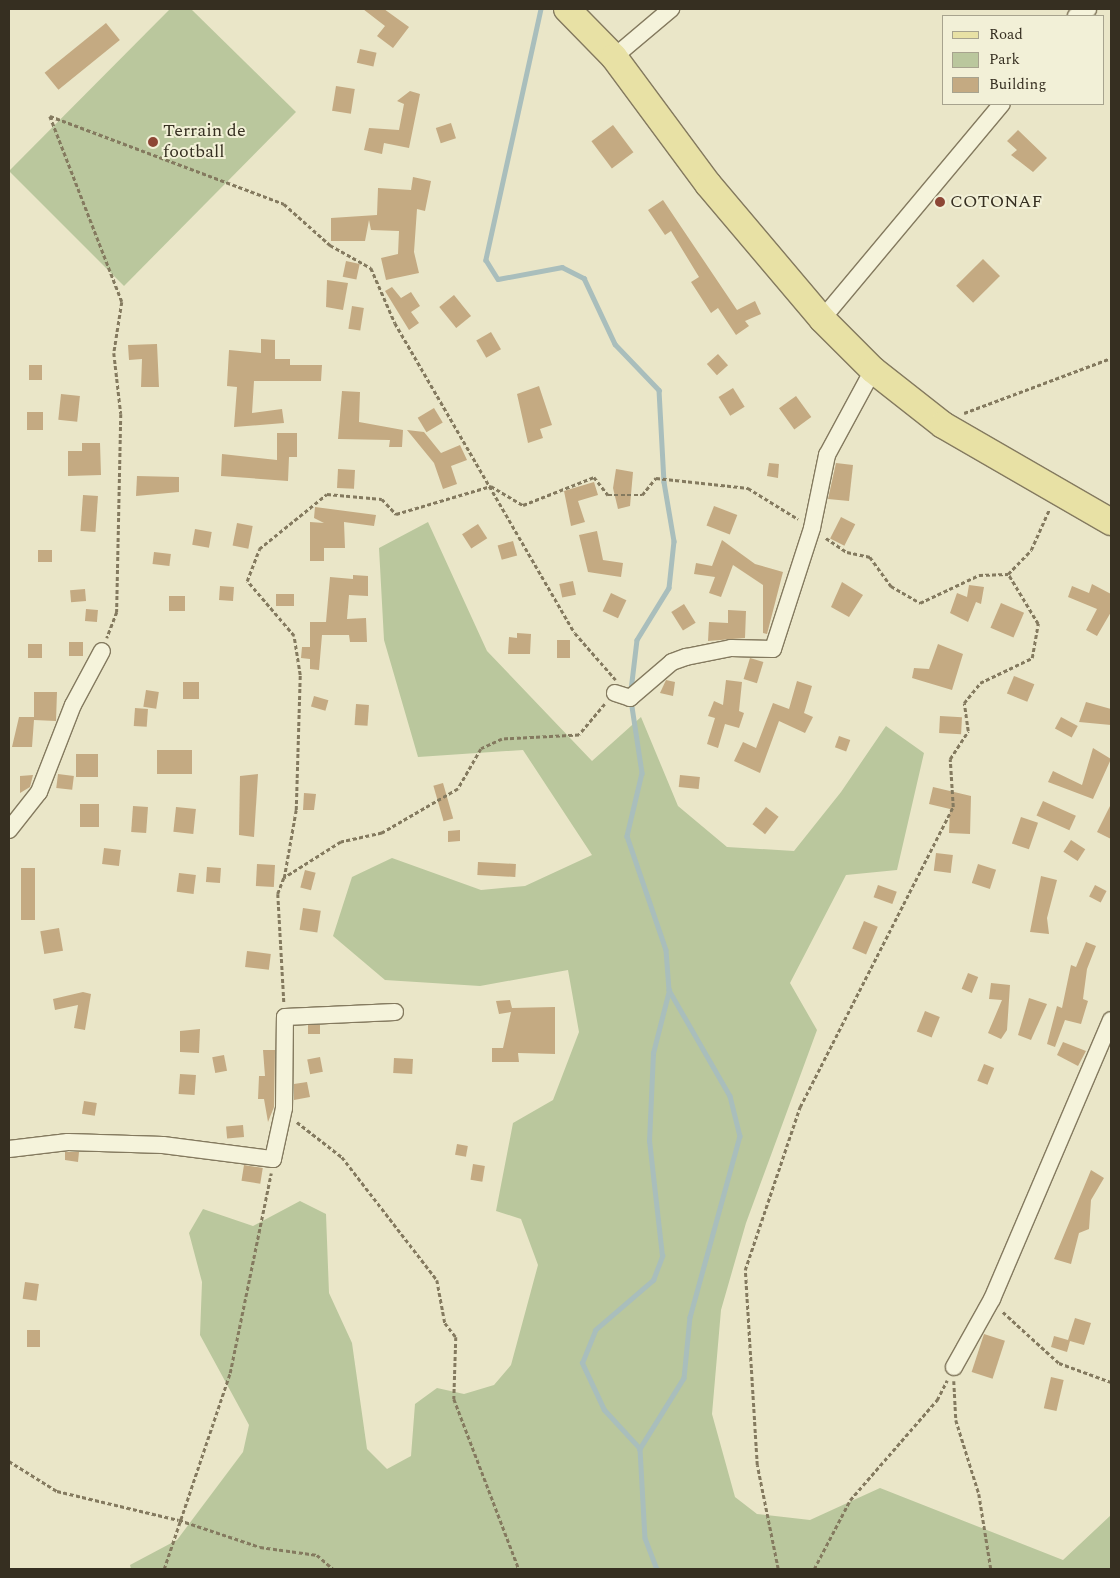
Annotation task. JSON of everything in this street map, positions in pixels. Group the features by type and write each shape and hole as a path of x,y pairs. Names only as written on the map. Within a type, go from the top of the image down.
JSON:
{"main road":[{"path":"567,9 614,57 708,184 822,319 873,370 943,425 1057,493 1111,522"}],"street":[{"path":"614,57 671,9"},
{"path":"822,319 1001,105"},
{"path":"615,693 630,698 672,662 686,657 731,648 773,649 812,528 827,455 873,370"},
{"path":"9,830 39,792 72,706 102,651"},
{"path":"9,1149 68,1142 163,1145 273,1159 284,1108 285,1017 395,1012"},
{"path":"954,1367 992,1299 1111,1020"}],"path":[{"path":"102,651 117,612 121,414 114,354 122,302 50,116 284,204 330,245 372,268 395,323 575,634 616,676 615,693 579,735 502,739 481,749 458,789 382,833 341,842 284,878"},
{"path":"943,425 966,411 1111,358"},
{"path":"285,1017 278,894 284,878 296,810 300,675 294,636 246,581 259,549 326,494 382,499 396,514 491,486 524,505 594,477 608,495 642,494 656,478 748,488 812,528 846,552 870,557 891,586 920,603 979,575 1008,574 1030,550 1057,493"},
{"path":"778,1569 757,1465 745,1270 800,1107 953,806 950,759 968,731 964,703 980,683 1032,658 1038,624 1008,574"},
{"path":"284,1108 310,1136 342,1156 437,1280 445,1323 456,1337 454,1399 519,1569"},
{"path":"164,1569 230,1373 273,1159"},
{"path":"992,1299 1024,1336 1059,1363 1111,1382"},
{"path":"814,1569 850,1500 937,1400 954,1367"},
{"path":"954,1367 956,1420 980,1494 991,1569"},
{"path":"9,1461 57,1491 179,1520 260,1547 317,1555 333,1569"}],"green space":[{"name":"Terrain de football","path":"170,9 191,9 296,112 124,286 9,171"},
{"path":"428,522 487,651 592,761 641,717 678,806 727,847 794,851 841,792 886,726 924,753 897,870 846,875 790,983 817,1030 746,1223 721,1310 712,1414 735,1497 757,1514 810,1520 880,1488 1063,1560 1111,1515 1111,1569 131,1569 130,1565 177,1540 243,1452 249,1425 200,1335 202,1282 189,1233 203,1209 253,1226 300,1201 326,1214 329,1293 352,1343 367,1449 387,1469 411,1456 415,1404 437,1388 464,1394 494,1385 511,1365 538,1265 521,1219 496,1211 513,1123 553,1100 579,1032 568,970 480,986 385,980 333,936 352,877 392,858 481,890 525,886 592,855 523,750 418,757 384,640 379,548"}],"building":[{"path":"363,9 384,9 409,27 393,48 377,36 385,26"},
{"path":"106,23 120,40 58,90 45,73"},
{"path":"360,49 377,53 373,66 357,63"},
{"path":"336,86 355,89 351,114 332,111"},
{"path":"410,91 420,94 409,148 384,143 382,154 364,150 369,128 399,130 404,104 397,101"},
{"path":"451,123 456,138 441,143 436,128"},
{"path":"613,125 633,152 612,168 591,141"},
{"path":"1018,130 1047,158 1033,172 1011,155 1017,150 1007,141"},
{"path":"413,177 431,181 425,211 417,209 414,252 419,273 386,280 381,258 398,254 399,231 371,230 369,220 365,241 331,241 331,218 377,215 378,188 411,190"},
{"path":"663,200 737,310 755,301 761,314 745,321 749,326 736,335 718,308 711,313 691,282 699,277 671,231 665,235 648,210"},
{"path":"983,259 1000,276 973,303 956,286"},
{"path":"346,261 360,264 356,280 343,277"},
{"path":"327,280 348,283 343,310 326,307"},
{"path":"392,287 401,298 411,292 420,306 411,312 419,323 409,330 385,291"},
{"path":"454,295 471,316 456,328 439,307"},
{"path":"352,306 364,308 360,331 348,329"},
{"path":"491,332 501,349 486,358 476,340"},
{"path":"261,339 275,340 275,359 290,359 290,365 322,365 321,381 254,381 252,413 282,409 284,423 234,427 237,387 227,386 229,350 261,353"},
{"path":"157,344 159,387 141,387 142,359 129,360 128,345"},
{"path":"718,354 728,365 717,375 707,364"},
{"path":"29,365 42,365 42,380 29,380"},
{"path":"539,386 552,425 540,429 543,438 528,443 517,394"},
{"path":"733,388 745,407 730,416 719,397"},
{"path":"342,391 360,392 359,422 403,430 402,447 389,447 390,440 338,439"},
{"path":"61,394 80,396 77,422 58,420"},
{"path":"796,396 811,417 794,429 779,408"},
{"path":"434,408 443,423 426,432 418,418"},
{"path":"27,412 43,412 43,430 27,430"},
{"path":"407,430 424,432 441,453 460,445 467,460 451,466 457,484 443,489 434,463"},
{"path":"277,433 297,433 297,457 289,457 288,481 221,476 222,454 277,460"},
{"path":"82,443 100,443 101,475 68,476 68,451 82,451"},
{"path":"769,463 779,464 778,478 767,476"},
{"path":"836,463 853,465 849,501 828,499"},
{"path":"338,469 355,470 354,489 337,488"},
{"path":"616,469 633,472 630,506 618,509 613,488"},
{"path":"137,476 179,477 179,492 136,496"},
{"path":"594,482 598,495 578,501 585,522 571,526 564,491"},
{"path":"83,495 98,496 95,532 80,531"},
{"path":"714,506 737,515 730,535 706,526"},
{"path":"315,507 376,515 374,526 344,522 345,548 324,548 324,561 310,561 310,522 324,523 314,518"},
{"path":"841,517 855,524 844,546 830,538"},
{"path":"237,523 253,526 248,549 233,546"},
{"path":"478,524 487,538 471,549 462,534"},
{"path":"195,529 212,532 209,548 192,545"},
{"path":"597,531 603,560 623,563 621,577 588,572 579,535"},
{"path":"722,540 755,564 783,572 767,634 763,633 763,585 733,565 721,597 709,593 715,577 694,574 696,563 712,566"},
{"path":"513,541 517,555 502,560 498,545"},
{"path":"38,550 52,550 52,562 38,562"},
{"path":"154,552 171,554 169,566 153,564"},
{"path":"353,575 368,576 368,596 349,595 347,619 366,618 367,642 350,642 349,635 322,635 319,670 310,669 310,659 301,658 302,647 310,647 310,622 326,622 330,577 353,579"},
{"path":"573,581 576,595 562,598 559,584"},
{"path":"842,582 863,595 849,617 831,607"},
{"path":"1092,584 1111,594 1111,612 1097,636 1086,630 1097,609 1068,597 1072,586 1089,593"},
{"path":"969,585 984,587 981,604 976,602 968,622 950,613 957,593 967,597"},
{"path":"220,586 234,587 233,601 219,600"},
{"path":"85,589 86,601 71,602 70,590"},
{"path":"611,593 626,600 618,618 603,611"},
{"path":"276,594 294,594 294,606 276,606"},
{"path":"169,596 185,596 185,611 169,611"},
{"path":"1001,603 1024,613 1013,638 990,628"},
{"path":"684,604 696,623 683,631 671,612"},
{"path":"86,609 98,610 97,622 85,621"},
{"path":"728,610 746,611 745,638 708,641 709,622 728,623"},
{"path":"517,633 531,634 530,654 508,654 509,637 517,638"},
{"path":"557,640 570,640 570,658 557,658"},
{"path":"69,642 83,642 83,656 69,656"},
{"path":"28,644 42,644 42,658 28,658"},
{"path":"938,644 963,654 952,690 912,678 914,668 929,669"},
{"path":"750,658 763,662 757,683 744,679"},
{"path":"1014,676 1034,684 1027,702 1007,694"},
{"path":"666,680 675,682 673,696 660,693"},
{"path":"726,680 742,682 739,711 744,713 739,728 725,724 718,748 707,744 715,718 708,716 714,701 723,705"},
{"path":"797,681 812,686 804,713 813,717 805,733 779,721 760,773 734,761 743,742 756,748 773,703 789,709"},
{"path":"183,682 199,682 199,699 183,699"},
{"path":"146,690 159,692 156,709 143,707"},
{"path":"34,692 57,692 56,721 34,720 32,747 12,747 19,717 34,717"},
{"path":"314,696 328,700 325,711 311,707"},
{"path":"1086,702 1111,709 1111,725 1079,722"},
{"path":"356,704 369,705 368,726 355,725"},
{"path":"135,708 148,709 147,727 134,726"},
{"path":"940,716 962,717 961,734 939,733"},
{"path":"1061,717 1078,726 1072,737 1055,728"},
{"path":"839,736 850,740 846,751 835,747"},
{"path":"1093,748 1111,759 1093,799 1048,782 1053,771 1082,785"},
{"path":"157,750 192,750 192,774 157,774"},
{"path":"76,754 98,754 98,777 76,777"},
{"path":"58,774 74,776 72,790 56,788"},
{"path":"258,774 254,837 239,835 240,776"},
{"path":"33,775 30,787 20,793 20,776"},
{"path":"680,775 700,777 699,789 679,787"},
{"path":"443,783 453,819 444,821 433,786"},
{"path":"933,787 971,796 970,834 949,833 950,809 929,804"},
{"path":"304,793 316,794 314,810 303,810"},
{"path":"1043,801 1076,816 1069,830 1036,816"},
{"path":"80,804 99,804 99,827 80,827"},
{"path":"1111,804 1111,839 1097,832"},
{"path":"133,806 148,807 146,833 131,832"},
{"path":"176,807 196,809 193,834 173,832"},
{"path":"766,807 779,817 765,834 752,824"},
{"path":"1021,817 1038,823 1029,849 1012,843"},
{"path":"460,830 460,841 448,842 448,831"},
{"path":"1071,840 1085,849 1078,861 1063,852"},
{"path":"104,848 121,850 119,866 102,864"},
{"path":"936,853 953,855 951,873 934,871"},
{"path":"478,862 516,864 515,877 477,875"},
{"path":"257,864 275,865 274,887 256,886"},
{"path":"978,864 996,870 990,889 972,883"},
{"path":"207,867 221,868 220,883 206,882"},
{"path":"21,868 35,868 35,920 21,920"},
{"path":"305,870 316,873 311,890 300,887"},
{"path":"179,873 196,875 194,894 177,892"},
{"path":"1041,876 1057,880 1047,918 1049,934 1030,932"},
{"path":"878,885 897,892 892,904 874,897"},
{"path":"1095,885 1107,891 1101,902 1089,897"},
{"path":"303,908 321,911 317,933 300,930"},
{"path":"864,921 878,927 866,954 852,949"},
{"path":"59,928 63,951 44,954 40,931"},
{"path":"1086,942 1096,946 1087,969 1083,999 1088,1001 1081,1024 1065,1020 1055,1047 1047,1044 1057,1006 1062,1008 1071,965 1076,967"},
{"path":"247,951 271,954 269,970 245,967"},
{"path":"968,973 978,977 972,993 962,989"},
{"path":"991,983 1010,985 1007,1030 1001,1039 988,1033 1002,1000 989,999"},
{"path":"83,992 91,994 85,1030 74,1028 78,1005 55,1010 53,999"},
{"path":"1029,998 1047,1004 1031,1040 1018,1035"},
{"path":"510,1000 512,1008 555,1007 555,1054 518,1053 519,1062 492,1062 492,1048 503,1048 511,1012 499,1014 496,1001"},
{"path":"925,1011 940,1017 932,1037 917,1031"},
{"path":"308,1025 320,1025 320,1034 308,1034"},
{"path":"200,1029 199,1053 180,1052 180,1031"},
{"path":"1063,1042 1086,1051 1078,1066 1057,1055"},
{"path":"263,1050 275,1050 274,1107 268,1122 264,1099 258,1099 259,1076 265,1076"},
{"path":"224,1055 227,1071 215,1073 212,1057"},
{"path":"320,1057 323,1072 310,1074 307,1059"},
{"path":"394,1058 413,1059 412,1074 393,1073"},
{"path":"984,1064 994,1068 987,1085 977,1081"},
{"path":"180,1074 196,1075 195,1095 179,1094"},
{"path":"307,1082 310,1097 294,1100 294,1084"},
{"path":"84,1101 97,1103 95,1116 82,1114"},
{"path":"243,1125 244,1137 227,1138 226,1126"},
{"path":"457,1144 468,1146 466,1157 455,1155"},
{"path":"65,1152 79,1152 78,1162 65,1160"},
{"path":"473,1164 485,1166 482,1182 470,1180"},
{"path":"244,1165 263,1168 260,1184 241,1181"},
{"path":"1091,1170 1104,1178 1091,1200 1089,1229 1079,1233 1071,1264 1054,1259"},
{"path":"25,1282 39,1284 36,1301 23,1299"},
{"path":"1075,1318 1091,1323 1084,1345 1070,1341 1067,1352 1051,1347 1054,1336 1068,1340"},
{"path":"27,1330 40,1330 40,1347 27,1347"},
{"path":"984,1334 1005,1341 993,1379 972,1372"},
{"path":"1051,1377 1064,1380 1056,1411 1044,1408"}],"waterway":[{"path":"541,9 486,260 498,279 562,267 584,278 615,344 659,390 664,482 674,541 669,588 637,640 631,690"},
{"path":"631,700 642,773 627,836 666,950 669,990 730,1096 740,1136 690,1317 684,1378 640,1449 645,1538 657,1569"},
{"path":"640,1449 604,1410 582,1363 595,1330 653,1280 662,1256 649,1141 653,1053 669,990"}],"place":[{"name":"Terrain de football","path":"153,142"},
{"name":"COTONAF","path":"940,202"}]}
